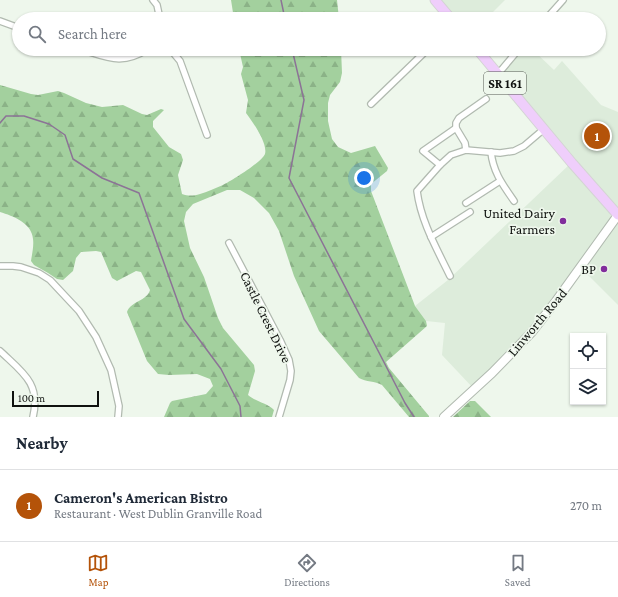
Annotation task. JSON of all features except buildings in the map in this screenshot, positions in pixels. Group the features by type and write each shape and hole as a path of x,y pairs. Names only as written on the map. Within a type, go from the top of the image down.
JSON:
{"main road":[{"path":"435,0 445,12"},
{"name":"SR 161","path":"483,56 618,215"},
{"name":"Linworth Road","path":"444,417 492,373 532,332 618,215"}],"street":[{"path":"153,0 157,5 158,12"},
{"path":"552,12 563,0"},
{"path":"0,21 12,25"},
{"path":"102,56 121,60 137,56"},
{"path":"176,56 180,61 207,135"},
{"path":"371,104 421,56"},
{"path":"498,74 513,56"},
{"path":"466,150 465,143 456,128 456,123 459,118 486,99"},
{"path":"440,165 424,151 456,128"},
{"path":"450,276 431,237 418,200 417,192 440,165 451,155 466,150 514,152 524,146 544,128"},
{"path":"491,152 493,167 500,181 514,201"},
{"path":"466,204 500,181"},
{"path":"431,237 470,212"},
{"name":"Castle Crest Drive","path":"229,243 289,360 291,371 290,380 279,417"},
{"path":"0,266 21,267 39,273 50,280 79,311 96,337 111,370 119,406 118,417"},
{"path":"0,351 23,372 30,381 34,391 35,401 33,417"}],"shaded area":[{"path":"439,0 505,0 493,12 449,12"},
{"path":"512,56 539,56 554,70 562,61 601,105 618,112 618,305 580,267 553,304 474,389 442,355 445,323 426,321 415,306 448,280 571,163 502,69"}],"green space":[{"path":"231,0 337,0 338,12 233,12"},
{"path":"241,56 341,56 342,73 340,82 330,95 328,103 328,121 332,139 338,147 351,153 375,146 388,168 387,171 371,184 371,191 415,306 426,321 427,326 386,362 389,368 429,417 409,417 382,385 359,378 319,331 294,276 279,231 269,213 254,198 240,190 227,190 193,204 186,212 184,221 190,248 204,277 218,318 223,328 254,365 255,371 248,395 274,410 272,417 164,417 172,401 206,394 213,386 210,379 197,374 158,374 147,361 127,312 132,305 146,297 150,290 141,272 136,271 117,281 112,278 101,252 81,252 76,258 73,271 63,280 57,279 34,265 31,261 33,250 32,233 26,224 16,218 0,212 0,85 38,95 58,91 86,103 102,107 123,105 147,115 161,109 164,110 153,121 153,127 169,147 181,154 183,160 178,175 182,194 195,195 233,180 258,162 265,154 262,138 246,113 248,100 241,74 243,67"},
{"path":"470,401 475,401 491,417 453,417"}],"waterway":[{"path":"281,0 284,12"},
{"path":"294,56 304,100 289,178 405,403 414,417"},
{"path":"0,123 6,116 24,116 49,124 65,135 73,159 102,178 139,193 184,319 221,369 240,406 241,417"}],"place":[{"name":"Cameron's American Bistro","path":"597,136"},
{"name":"United Dairy Farmers","path":"563,221"},
{"name":"BP","path":"604,269"}]}
